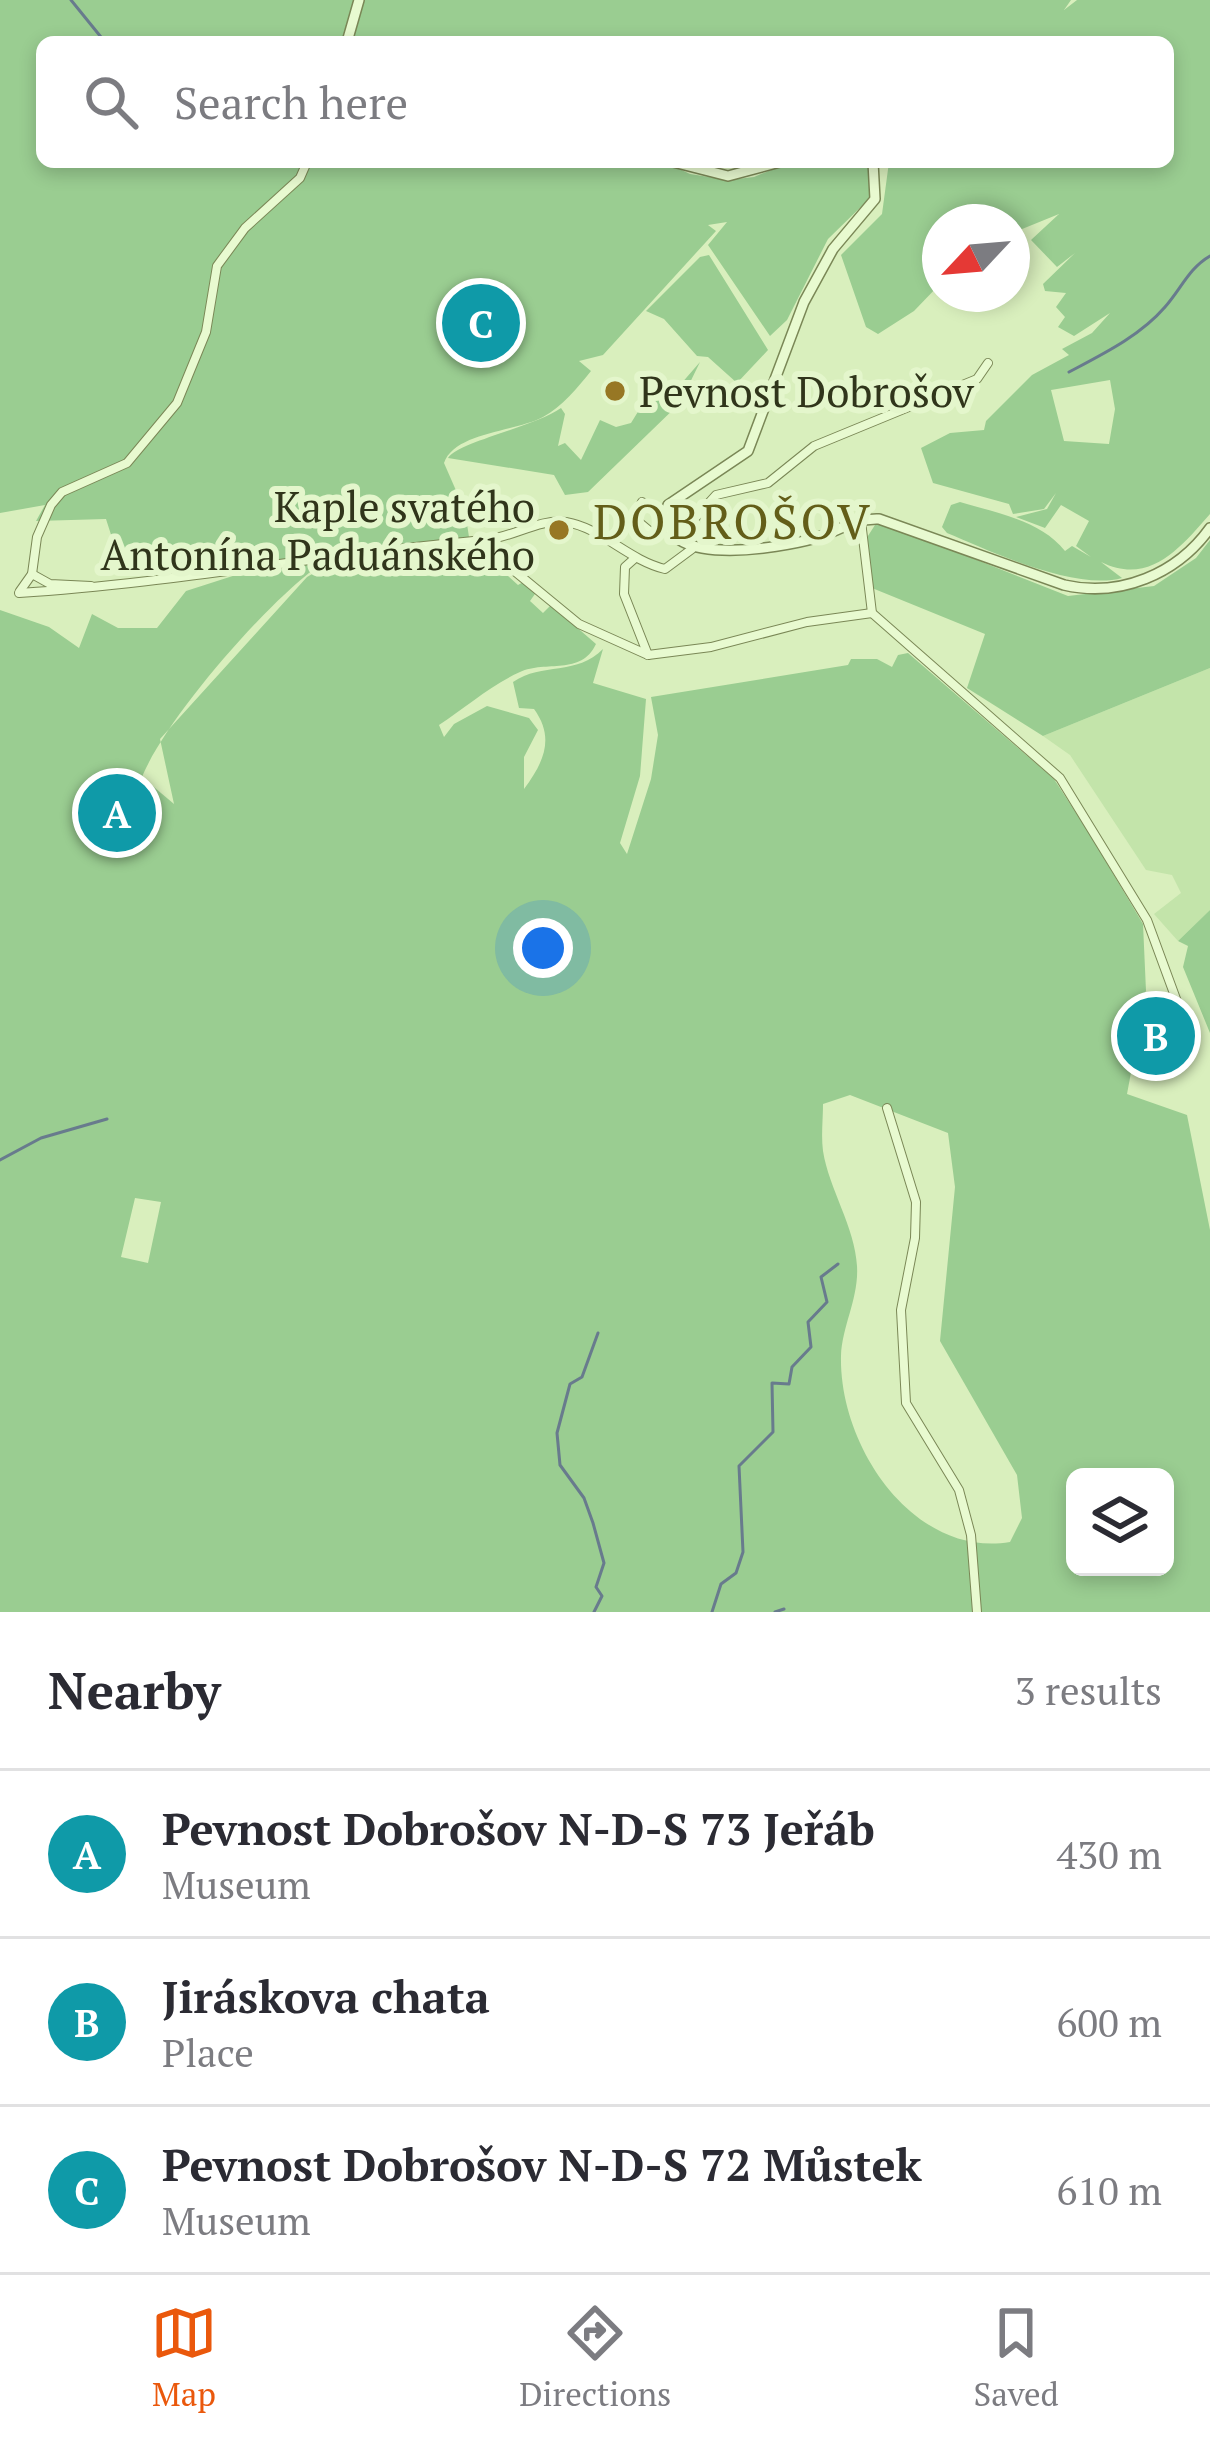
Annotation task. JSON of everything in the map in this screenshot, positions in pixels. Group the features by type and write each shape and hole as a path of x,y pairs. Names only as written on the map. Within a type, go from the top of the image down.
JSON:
{"street":[{"path":"349,36 359,0"},
{"path":"304,168 300,178 223,255 210,286 206,332 177,403 127,463 62,492 51,505 40,525 32,574 19,592 71,592 478,541 558,521 595,533 634,559 665,569 692,549 812,539 861,519 886,520 1035,575 1089,589 1148,578 1188,554 1210,528"},
{"path":"697,168 728,176 758,168"},
{"path":"692,549 676,540 667,527 665,510 671,501 748,452 803,302 833,249 874,199 873,168"},
{"path":"676,540 716,495 780,478 814,446 971,382 988,363"},
{"path":"642,502 634,518 640,528 652,533 667,527"},
{"path":"861,519 872,613 1060,778 1147,920 1183,1018"},
{"path":"478,541 579,624 648,655 711,647 807,622 872,613"},
{"path":"620,550 624,593 648,655"},
{"path":"625,567 634,559"},
{"path":"32,574 50,584 98,586"},
{"path":"887,1108 916,1202 915,1238 901,1310 905,1402 919,1431 948,1465 958,1490 971,1535 976,1612"}],"green space":[{"path":"0,0 355,0 345,36 36,36 36,168 678,168 728,180 776,168 869,168 871,197 828,239 787,320 770,336 708,245 727,222 708,225 716,231 603,355 579,361 591,371 563,402 543,417 473,439 450,453 444,463 465,511 469,537 332,556 242,562 178,576 172,549 137,556 114,544 106,519 36,521 45,505 0,513"},
{"path":"363,0 1071,0 1064,10 1077,0 1210,0 1210,514 1163,560 1134,569 1101,562 1122,578 1103,581 1034,568 947,533 942,527 951,505 960,502 1017,519 1044,532 1065,551 1072,546 1091,557 1076,546 1089,521 1061,505 1045,528 1016,517 1047,509 1056,493 1044,509 1013,514 1009,504 933,483 921,448 950,433 984,430 986,421 1032,375 1069,355 1062,349 1092,333 1110,313 1074,336 1058,327 1065,317 1056,307 1066,293 1045,291 1043,284 1075,253 1057,267 1031,240 1059,214 1030,226 1030,204 922,204 922,303 878,334 866,327 841,255 882,214 888,168 1174,168 1174,36 353,36","holes":["1110,380 1115,409 1109,444 1064,441 1051,390"]},
{"path":"709,255 768,350 737,383 708,357 697,356 664,319 646,311 700,257"},
{"path":"700,362 680,403 588,492 565,495 554,475 448,458 466,446 561,408 565,414 558,446 565,443 581,460 600,420 616,427 631,423 644,402 667,400"},
{"path":"886,524 1068,596 1154,586 1196,558 1210,540 1210,668 1043,736 967,688 985,634 872,588 866,539 875,525"},
{"path":"439,544 479,544 512,571 508,576 518,585 525,581 537,591 530,601 543,613 551,605 596,644 572,664 530,669 499,683 439,725 444,737 454,724 487,706 529,718 538,730 524,757 524,789 541,759 544,730 534,709 519,708 513,682 582,663 603,649 593,683 646,699 640,776 620,843 627,854 651,779 658,735 651,697 848,665 851,659 877,659 892,667 898,655 908,653 1054,779 1143,924 1146,991 1128,1017 1135,1051 1127,1094 1187,1115 1210,1230 1210,1612 0,1612 0,610 49,627 79,648 92,614 118,628 157,628 186,591 261,567 324,562 276,602 170,727 307,577 333,562","holes":["161,743 174,804 142,777","850,1095 948,1133 955,1187 940,1341 1017,1475 1022,1518 1010,1542 975,1542 943,1532 914,1514 868,1459 853,1426 841,1356 857,1266 823,1151 823,1104","135,1198 161,1202 148,1263 121,1257"]},
{"path":"1210,668 1210,910 1178,941 1154,914 1181,893 1172,875 1146,870 1070,755 1043,736"},
{"path":"1210,910 1210,1033 1183,967 1188,946 1178,941"}],"waterway":[{"path":"71,0 100,36"},
{"path":"1069,372 1144,327 1210,256"},
{"path":"0,1160 41,1138 107,1119"},
{"path":"712,1612 721,1584 736,1573 743,1552 739,1466 773,1432 772,1383 789,1384 792,1367 811,1347 808,1322 827,1302 821,1277 838,1264"},
{"path":"594,1612 602,1596 596,1587 604,1563 584,1498 560,1465 557,1433 570,1384 582,1377 598,1333"},
{"path":"775,1612 784,1609"}],"place":[{"name":"Pevnost Dobrošov N-D-S 72 Můstek","path":"481,323"},
{"name":"Pevnost Dobrošov","path":"615,391"},
{"name":"Kaple svatého Antonína Paduánského","path":"559,530"},
{"name":"Pevnost Dobrošov N-D-S 73 Jeřáb","path":"117,813"},
{"name":"Jiráskova chata","path":"1156,1036"}],"district":[{"name":"DOBROŠOV","path":"733,521"}]}
